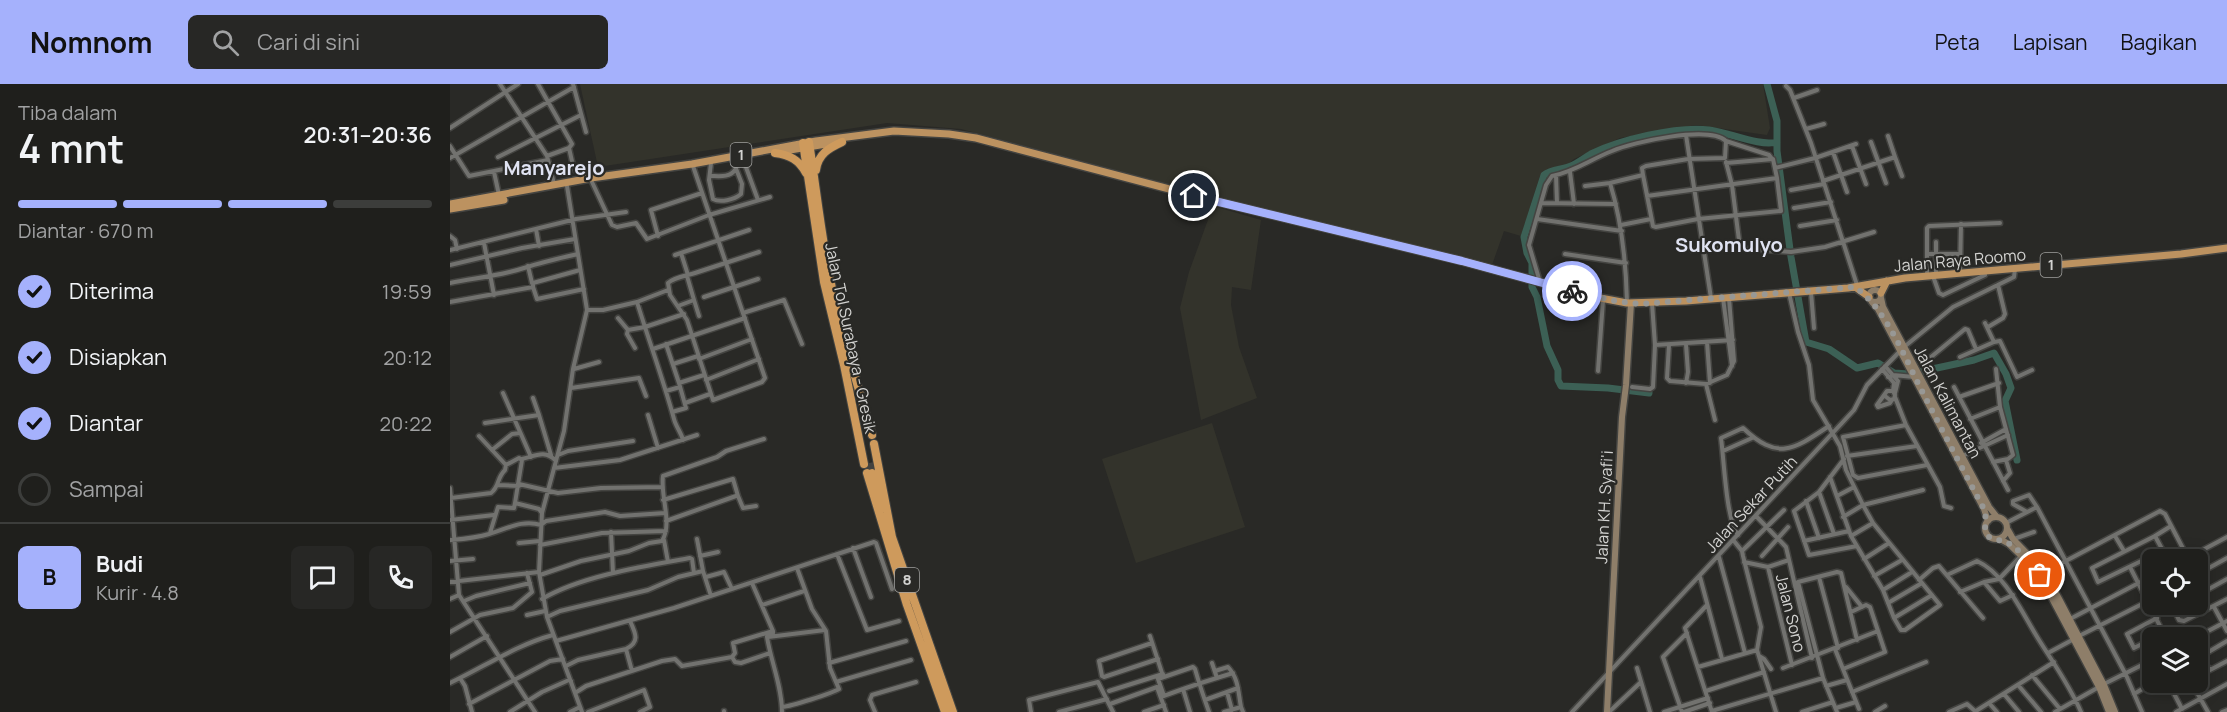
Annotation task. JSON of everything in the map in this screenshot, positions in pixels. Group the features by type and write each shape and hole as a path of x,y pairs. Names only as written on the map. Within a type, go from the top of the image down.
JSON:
{"highway":[{"name":"1","path":"450,209 567,186 733,161 807,145 842,142 899,132"},
{"name":"1","path":"450,204 553,182 692,164 899,132 949,134 976,138 1210,200 1603,299 1629,303 1652,303 1856,287 1876,290"},
{"path":"775,153 798,161 811,177 819,158 830,147 842,142"},
{"name":"Jalan Tol Surabaya - Gresik","path":"807,145 814,218 824,282 867,464 851,381 850,363"},
{"name":"Jalan Tol Surabaya - Gresik","path":"811,177 850,363 872,435"},
{"name":"Jalan Raya Roomo","path":"1876,290 1887,281 2227,248"},
{"path":"1876,290 1887,281"},
{"path":"1856,287 1870,298"},
{"name":"Jalan Tol Surabaya - Gresik","path":"874,444 892,537"},
{"name":"Jalan Tol Surabaya - Gresik","path":"945,712 907,605 869,473 953,712"}],"main road":[{"name":"Jalan Kalimantan","path":"1876,290 1870,298 1902,349"},
{"name":"Jalan Kalimantan","path":"1876,290 1902,349 1959,457 1988,521"},
{"path":"1870,298 1876,302 1876,290"},
{"name":"Jalan KH. Syafi'i","path":"1608,712 1622,417 1625,395 1629,386 1629,303"},
{"name":"Jalan Kalimantan","path":"1959,457 1996,517"},
{"path":"2076,638 2070,619 2053,594 2038,572 2009,544 2000,539 1992,539 1987,535 1985,528 1988,521 1996,517 2007,526 2013,539 2045,572 2053,594 2082,650 2115,712"},
{"path":"2000,539 2007,526"},
{"path":"2101,686 2109,712"}],"street":[{"path":"500,84 536,137 547,158 553,182"},
{"path":"450,128 518,84"},
{"path":"450,146 469,176 547,158 568,148 572,144 538,84"},
{"path":"450,158 573,85 586,132"},
{"path":"1786,86 1794,98 1806,129 1844,241 1856,287"},
{"path":"1794,98 1817,90"},
{"path":"498,157 581,115"},
{"path":"1806,129 1824,124"},
{"path":"1534,281 1529,245 1548,180 1570,172 1581,164 1613,150 1647,141 1702,134 1723,138 1769,155 1773,159 1778,168 1781,212 1698,219 1654,227 1642,168 1688,159 1773,159"},
{"path":"1686,135 1711,299"},
{"path":"1888,136 1902,176"},
{"path":"1726,141 1725,160 1740,248"},
{"path":"1871,142 1886,183"},
{"path":"1778,168 1854,145 1866,184"},
{"path":"568,148 574,170"},
{"path":"1833,152 1847,192"},
{"path":"1791,190 1824,183 1895,157"},
{"path":"743,159 758,200"},
{"path":"711,163 710,188 713,199 716,201 736,198 741,194 741,179 735,170 733,161"},
{"path":"693,166 709,215 726,263 734,288 765,376 764,381 712,399 684,314 668,290 669,281 726,263 759,252"},
{"path":"710,176 730,175 735,170"},
{"path":"494,172 499,193"},
{"path":"1570,172 1574,204"},
{"path":"1585,186 1643,175"},
{"path":"1556,176 1557,203"},
{"path":"1647,196 1777,178"},
{"path":"592,182 614,226 636,223 646,239 709,215 770,197"},
{"path":"1610,183 1622,231 1629,303"},
{"path":"567,186 587,310 573,369 564,431 542,513 540,573 545,611 581,710 570,712"},
{"path":"658,236 651,210 702,193"},
{"path":"1794,208 1831,202"},
{"path":"1542,203 1616,204"},
{"path":"450,250 572,220 626,212"},
{"path":"1537,219 1622,231"},
{"path":"1621,225 1651,219"},
{"path":"1800,225 1837,220"},
{"path":"1984,271 1984,275 1943,295 1939,293 1927,254 1927,228 1929,226 2000,223"},
{"path":"1960,273 1961,224"},
{"path":"536,229 539,246"},
{"path":"675,255 749,230"},
{"path":"1692,250 1740,248 1789,252 1825,247 1874,232"},
{"path":"450,237 454,240 457,249"},
{"path":"450,265 575,239"},
{"path":"483,242 494,295"},
{"path":"1932,276 1937,254 1936,242"},
{"path":"681,253 699,316"},
{"path":"450,283 490,276 579,254"},
{"path":"1565,254 1626,263"},
{"path":"1927,254 1960,254"},
{"path":"528,266 537,298 584,289"},
{"name":"Jalan Sekar Putih","path":"1572,712 1854,410 1867,385 1902,349 1953,307 2014,277 2015,269"},
{"path":"450,302 494,295 580,270"},
{"path":"704,297 758,279"},
{"path":"1994,342 1987,325 2003,318 2005,314 1998,285"},
{"path":"587,310 612,309 668,290"},
{"path":"1811,291 1814,328"},
{"path":"1790,293 1798,332 1809,365 1813,400 1834,432 1855,478 1927,465"},
{"path":"1669,345 1668,380 1708,384 1727,375 1732,367 1733,340 1726,298"},
{"path":"1726,298 1726,332 1732,367"},
{"path":"1598,371 1603,299"},
{"path":"678,306 694,300"},
{"path":"653,349 784,300 802,344"},
{"path":"637,302 683,440"},
{"path":"1629,386 1650,389 1653,387 1655,345 1652,303"},
{"path":"628,330 684,314"},
{"path":"618,318 628,330 627,334 635,348"},
{"path":"1725,318 1731,318"},
{"path":"1931,357 1965,329 1968,330 1976,349"},
{"path":"1726,332 1732,331"},
{"path":"673,364 752,339"},
{"path":"1655,345 1733,340"},
{"path":"1960,357 2000,341 2017,377 2032,370"},
{"path":"1707,342 1708,384 1715,420"},
{"path":"1686,344 1688,383"},
{"path":"666,345 685,403 685,409 672,412"},
{"path":"706,380 759,360"},
{"path":"573,369 599,362"},
{"path":"1884,368 1891,376 1894,395 1906,424 1942,493 1944,506 1951,508"},
{"path":"1993,462 2006,460 2013,455 2000,406 1996,369"},
{"path":"1891,376 1915,374"},
{"path":"666,391 704,375"},
{"path":"571,388 639,378 646,396"},
{"path":"1959,397 1999,383"},
{"path":"1954,387 2008,490"},
{"path":"1887,391 1894,395 1890,403 1878,407 1877,405 1887,391"},
{"path":"503,393 531,457"},
{"path":"685,403 710,394"},
{"path":"1885,396 1887,399 1894,395"},
{"path":"533,398 551,455 556,461"},
{"path":"1970,419 2000,406"},
{"path":"485,423 539,415"},
{"path":"648,415 658,448"},
{"path":"1830,477 1851,536 1883,590 1894,618 1901,630 1905,630 1940,606 1873,524 1854,487 1845,458 1843,437 1906,424"},
{"path":"1738,535 1734,528 1725,482 1722,437 1743,428 1752,438 1775,450 1786,450 1829,426"},
{"path":"1959,457 2006,429"},
{"path":"492,450 512,434 520,433"},
{"path":"554,468 620,460 697,435"},
{"path":"1983,444 2008,435"},
{"path":"479,436 506,465"},
{"path":"1723,451 1752,438"},
{"path":"668,562 664,539 666,521 663,476 764,439"},
{"path":"558,455 568,451 633,441"},
{"path":"1857,546 1811,556 1808,554 1794,509 1819,492 1845,458 1917,446"},
{"path":"506,465 519,458 540,454 551,455"},
{"path":"489,534 498,507 513,508 522,459"},
{"path":"2003,481 2010,473 2006,460"},
{"path":"451,498 491,494 498,485 498,477 506,470 506,465"},
{"path":"663,500 733,479 743,508 756,506"},
{"path":"498,485 519,485 563,493 602,488 663,487"},
{"path":"1836,496 1854,487"},
{"path":"450,488 459,595 535,712"},
{"path":"1843,517 1863,505 1923,490"},
{"path":"1819,492 1834,534"},
{"path":"2027,512 2013,504 2013,501 2029,495 2037,507 2126,675 2142,712"},
{"path":"666,521 738,496"},
{"path":"1806,501 1819,538"},
{"path":"515,503 539,509 542,513"},
{"path":"2007,526 2037,507"},
{"path":"1742,551 1784,510"},
{"path":"2045,572 2160,511 2165,514 2182,549"},
{"path":"541,525 546,521 605,512 620,516 665,513"},
{"path":"452,519 494,515"},
{"path":"1756,516 1786,547 1814,657 1836,710 1856,702"},
{"path":"453,540 489,534 531,522 541,525"},
{"path":"1851,536 1873,524"},
{"path":"2155,536 2162,550 2100,582 2092,568 2171,526"},
{"path":"1762,556 1788,527"},
{"path":"519,543 540,543 611,532 666,531"},
{"path":"1804,542 1849,531"},
{"path":"611,532 614,573"},
{"path":"2013,539 2034,532"},
{"path":"2115,536 2124,551"},
{"path":"2205,549 2227,537"},
{"path":"450,582 540,573 581,561 633,550 664,539"},
{"path":"697,539 703,571 711,596"},
{"path":"1734,541 1742,551 1761,627 1758,656 1776,712"},
{"path":"556,641 732,590 875,542 892,589"},
{"path":"1864,559 1889,543"},
{"path":"853,548 871,597"},
{"path":"700,556 718,552"},
{"path":"1722,553 1745,653"},
{"path":"837,554 867,630 899,621"},
{"path":"1960,592 1984,582 1999,579 2022,555"},
{"path":"542,599 555,591 614,573 668,562 692,558 694,573"},
{"path":"2208,568 2227,558"},
{"path":"450,561 473,559"},
{"path":"1744,560 1768,567 1789,560"},
{"path":"1874,576 1902,560"},
{"path":"1947,575 1977,561 1999,579 2013,595 2081,712"},
{"path":"1888,603 1920,581 1933,568 1939,566 1983,618"},
{"name":"Jalan Sono","path":"1768,567 1792,665"},
{"path":"2130,567 2142,588"},
{"path":"767,637 770,653 775,662 782,709 838,690 829,663 825,630 804,591 796,568"},
{"path":"547,617 560,611 648,590 703,571"},
{"path":"706,577 724,572 732,590"},
{"path":"1796,582 1839,572 1857,640"},
{"path":"1883,590 1912,572"},
{"path":"450,632 482,615 513,608 531,593 527,573"},
{"path":"1700,577 1722,659"},
{"path":"1819,577 1836,648 1859,709"},
{"path":"2208,589 2227,579"},
{"path":"1984,582 2000,601 2013,595"},
{"path":"2070,619 2142,582"},
{"path":"464,601 530,583"},
{"path":"752,583 773,631"},
{"path":"1843,584 1862,607"},
{"path":"762,605 804,591"},
{"path":"450,599 459,595"},
{"path":"1894,618 1932,595"},
{"path":"2208,610 2227,599"},
{"path":"2048,653 2142,604"},
{"path":"1707,605 1686,626 1712,712 1822,678"},
{"path":"1843,669 1885,651 1870,606 1866,605 1851,612"},
{"path":"2214,607 2225,622 2227,631"},
{"path":"527,615 545,611"},
{"path":"2156,615 2161,627"},
{"path":"2178,615 2182,621 2196,615"},
{"path":"2142,644 2134,648 2126,634 2157,618"},
{"path":"566,666 578,660 626,649 637,640 630,621"},
{"path":"2208,631 2225,622"},
{"path":"767,637 825,630"},
{"path":"767,637 773,631"},
{"path":"732,657 735,653 733,643 773,631"},
{"path":"1783,668 1878,631"},
{"path":"1687,633 1663,657 1683,712 1710,703"},
{"path":"450,683 499,657 538,639 553,635"},
{"path":"450,657 487,636"},
{"path":"1150,636 1163,675"},
{"path":"829,663 906,641"},
{"path":"2227,641 2200,657 2210,670 2227,661"},
{"path":"1152,643 1099,661 1102,676 1158,659"},
{"path":"626,649 632,671"},
{"path":"1698,667 1757,650"},
{"path":"732,657 735,662 741,663 770,653"},
{"path":"1758,656 1764,659 1771,669"},
{"path":"575,693 586,686 673,659 682,666 732,657"},
{"path":"469,704 550,661 563,658"},
{"path":"836,682 911,660"},
{"path":"1852,692 1926,662"},
{"path":"1949,712 1966,704 1976,712 2054,662"},
{"path":"1212,663 1217,678"},
{"path":"2032,675 2058,711 2142,666"},
{"path":"1109,691 1193,667 1209,712"},
{"path":"1215,671 1228,667 1238,681 1242,710 1224,712"},
{"path":"1637,668 1650,712"},
{"path":"1706,691 1764,672"},
{"path":"1163,675 1158,681 1164,696 1233,673"},
{"path":"460,678 465,686 472,712"},
{"path":"1826,686 1847,680"},
{"path":"510,712 553,686 572,681"},
{"path":"874,712 870,700 872,695 916,682"},
{"path":"1031,712 1029,700 1098,682 1113,712"},
{"path":"1608,712 1641,682"},
{"path":"2176,712 2227,684"},
{"path":"2018,685 2041,712"},
{"path":"1059,712 1108,702 1157,687 1166,712"},
{"path":"1205,700 1238,688"},
{"path":"1183,689 1190,712"},
{"path":"2134,694 2142,689"},
{"path":"588,712 601,709 644,690 650,708 640,712"},
{"path":"1227,692 1232,710"},
{"path":"2174,693 2182,709"},
{"path":"2197,693 2208,712"},
{"path":"2004,694 2019,712"},
{"path":"1664,712 1708,698"},
{"path":"1802,712 1833,702"},
{"path":"1989,703 1997,712"},
{"path":"1144,712 1164,705"},
{"path":"1875,712 1885,706"},
{"path":"2222,712 2227,710"}],"shaded area":[{"path":"580,84 1763,84 1770,128 1767,135 1696,125 1620,138 1574,159 1566,166 1547,169 1540,176 1521,236 1504,231 1492,265 1384,242 961,129 887,123 598,167"},
{"path":"1213,206 1261,220 1251,290 1232,287 1231,305 1239,347 1257,398 1201,420 1180,308 1189,272"},
{"path":"1212,423 1245,527 1136,563 1102,459"}],"waterway":[{"path":"1767,84 1777,121 1777,151 1791,257 1806,342 1829,349 1857,368 1878,363 1894,373 1909,374 1974,360 1994,353 2011,388 2005,401 2017,460"},
{"path":"1649,393 1561,386 1558,380 1558,370 1547,346 1537,297 1532,287 1532,263 1527,253 1524,237 1544,175 1571,166 1591,154 1617,144 1665,132 1709,130 1762,143 1777,142"}],"tunnel":[{"path":"869,463 871,472"}],"way so far":[{"path":"1572,291 1640,304 1855,287 1869,297 1878,309 1910,369 1984,509 1988,521 1985,528 1987,535 1992,539 2000,539 2009,544 2040,575"}],"district":[{"name":"Manyarejo","path":"554,168"},
{"name":"Sukomulyo","path":"1729,245"}],"route":[{"path":"1194,196 1462,261 1572,291"}]}
